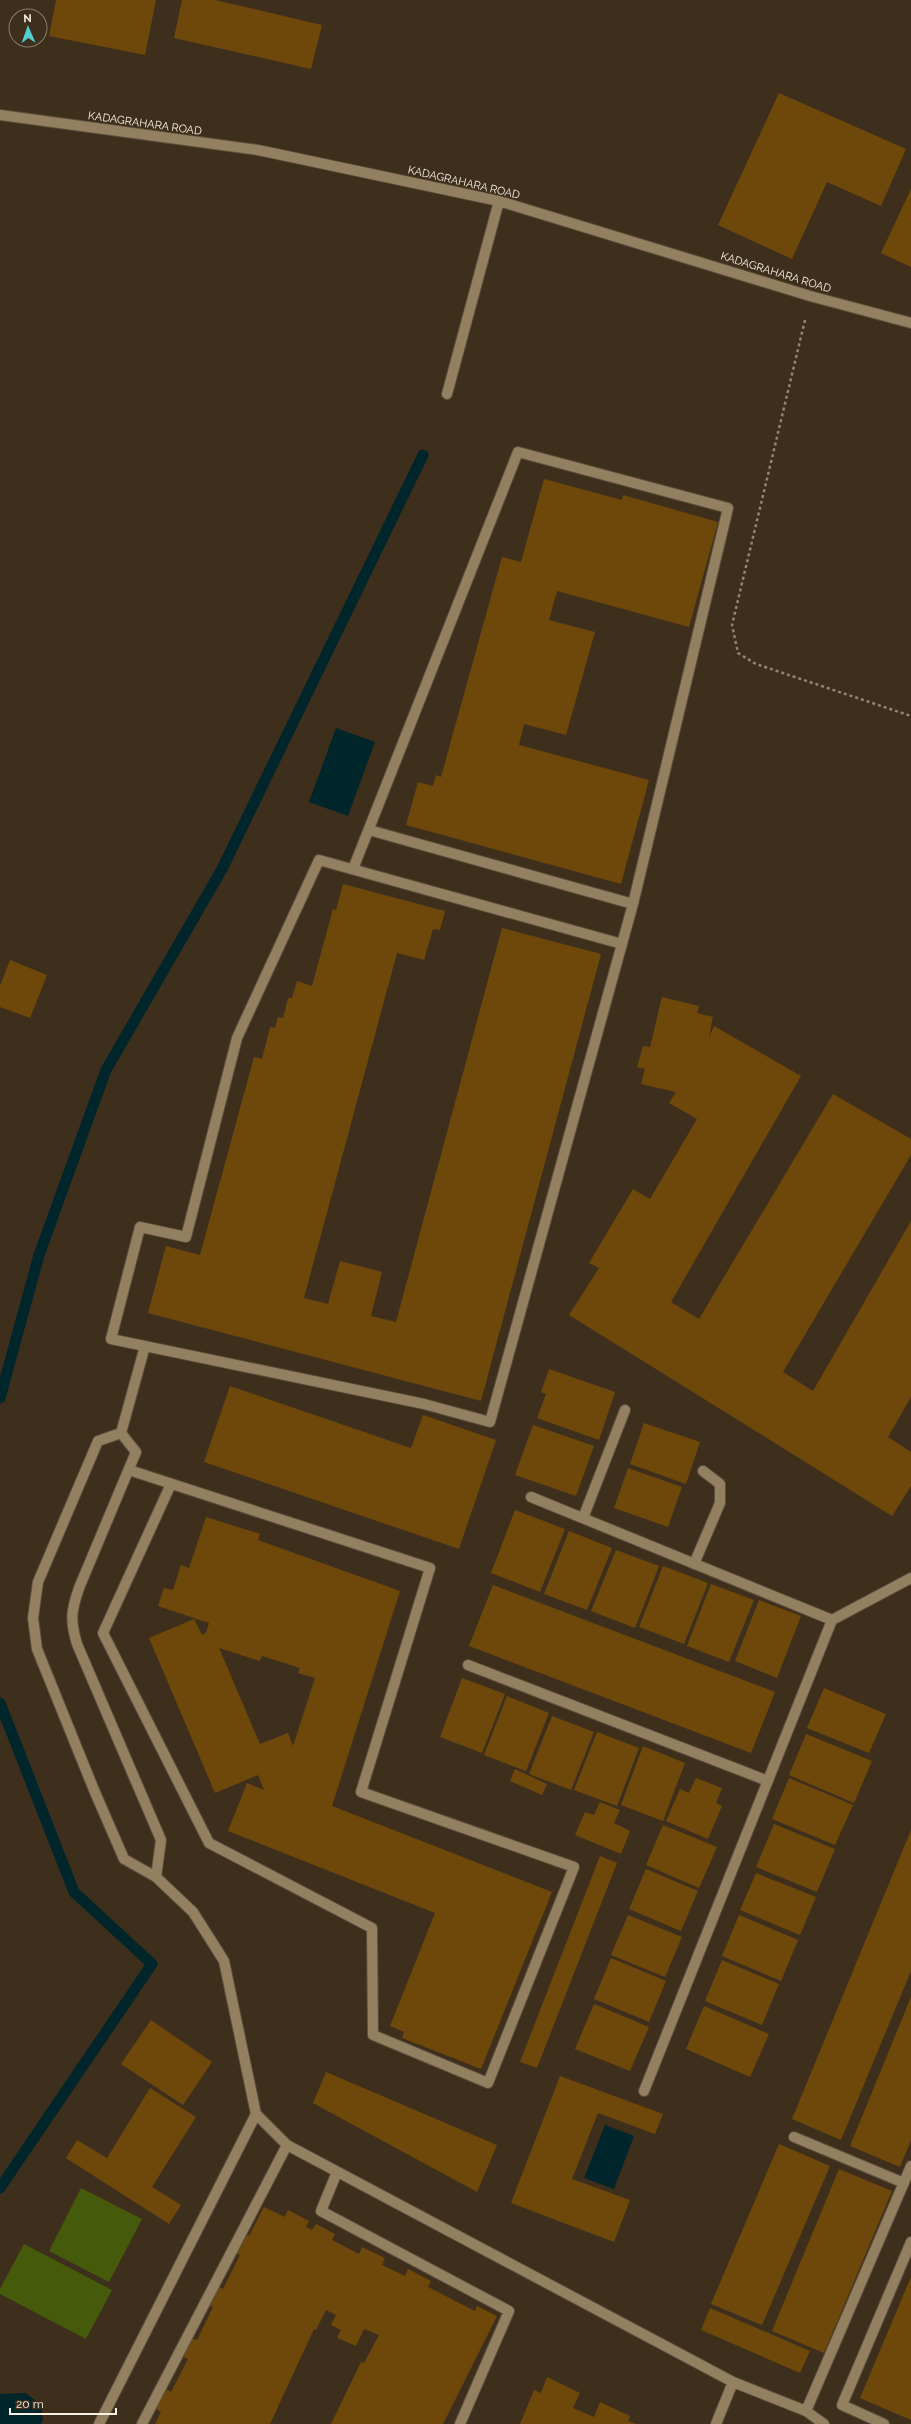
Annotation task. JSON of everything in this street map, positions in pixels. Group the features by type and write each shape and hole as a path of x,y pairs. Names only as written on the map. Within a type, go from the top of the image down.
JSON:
{"street":[{"name":"KADAGRAHARA ROAD","path":"0,116 258,150 499,201 810,296 911,323"},
{"path":"447,394 499,201"},
{"path":"353,869 518,452 728,508 633,904 622,944 490,1422 424,1404 112,1339 140,1227 186,1237 237,1038 319,860 622,944"},
{"path":"369,830 633,904"},
{"path":"121,1433 145,1346"},
{"path":"583,1518 625,1410"},
{"path":"121,1433 136,1452 79,1588 72,1607 71,1623 77,1644 161,1840 156,1877"},
{"path":"121,1433 98,1441 38,1582 33,1618 37,1649 94,1790 124,1859 156,1877 193,1912 224,1961 256,2114 287,2145 732,2382 806,2411 824,2424"},
{"path":"129,1470 430,1568 361,1792 574,1867 488,2083 373,2035 372,1928 209,1843 103,1634 171,1484"},
{"path":"694,1564 720,1503 720,1484 703,1471"},
{"path":"531,1497 832,1620"},
{"path":"644,2091 832,1620 911,1578"},
{"path":"468,1666 768,1781"},
{"path":"99,2424 256,2114"},
{"path":"794,2137 904,2182"},
{"path":"142,2424 287,2145"},
{"path":"806,2411 911,2166"},
{"path":"337,2172 321,2211 509,2311 460,2424"},
{"path":"884,2424 842,2405 911,2242"},
{"path":"716,2424 732,2382"}],"path":[{"path":"810,296 732,625 738,653 756,664 911,716"}],"green space":[{"path":"81,2188 142,2219 109,2282 49,2251"},
{"path":"24,2244 112,2290 86,2339 0,2294 0,2289"}],"water":[{"path":"336,728 375,742 348,816 309,802"},
{"path":"605,2125 634,2136 614,2189 584,2178"},
{"path":"26,2393 41,2405 43,2420 41,2424 0,2424 0,2394"}],"building":[{"path":"56,0 156,0 145,55 49,36"},
{"path":"182,0 215,0 322,25 311,69 174,38"},
{"path":"779,93 906,149 881,206 827,182 792,259 718,225"},
{"path":"911,189 911,267 881,253"},
{"path":"544,479 622,500 623,495 718,522 689,627 557,591 549,620 595,632 566,735 524,724 519,745 649,780 621,884 406,825 418,782 433,786 436,775 441,777 502,557 521,562"},
{"path":"343,884 445,911 440,930 433,929 424,960 397,953 304,1298 328,1304 340,1261 382,1272 371,1316 396,1322 502,928 601,954 481,1401 148,1313 166,1246 200,1255 254,1057 262,1059 270,1027 275,1028 278,1017 283,1018 288,998 292,998 297,981 312,986 333,909 336,910"},
{"path":"10,960 47,975 30,1018 0,1007 0,986"},
{"path":"662,997 699,1006 697,1013 713,1017 709,1037 714,1026 801,1076 671,1302 699,1319 833,1094 911,1139 911,1155 783,1372 813,1391 911,1221 911,1397 888,1437 911,1452 911,1486 892,1516 569,1315 599,1268 589,1263 633,1189 650,1199 697,1119 669,1103 676,1092 641,1084 645,1069 637,1067 643,1046 650,1047"},
{"path":"549,1369 615,1392 599,1440 537,1418 546,1394 541,1392"},
{"path":"230,1386 411,1448 423,1415 496,1440 459,1549 204,1462"},
{"path":"644,1423 700,1442 686,1484 630,1464"},
{"path":"533,1425 594,1446 576,1496 515,1475"},
{"path":"628,1468 682,1487 668,1527 614,1508"},
{"path":"515,1510 565,1529 540,1592 491,1573"},
{"path":"206,1517 260,1534 258,1540 400,1591 332,1806 552,1892 481,2069 402,2038 404,2032 390,2026 435,1913 228,1831 247,1783 264,1790 258,1775 215,1793 149,1638 194,1619 202,1635 206,1633 209,1623 158,1606 164,1588 173,1590 181,1565 189,1568","holes":["219,1648 260,1661 262,1656 300,1668 298,1673 315,1678 293,1746 288,1733 260,1744"]},
{"path":"569,1531 612,1548 587,1610 544,1594"},
{"path":"616,1550 659,1566 635,1628 591,1611"},
{"path":"663,1566 708,1583 684,1644 639,1627"},
{"path":"711,1584 754,1600 729,1662 687,1646"},
{"path":"493,1585 775,1692 751,1753 469,1646"},
{"path":"759,1600 801,1616 777,1678 735,1661"},
{"path":"462,1678 505,1694 482,1753 440,1737"},
{"path":"824,1688 886,1714 869,1753 807,1728"},
{"path":"507,1696 549,1713 526,1771 484,1755"},
{"path":"552,1716 594,1732 571,1790 529,1774"},
{"path":"597,1732 639,1748 617,1806 574,1790"},
{"path":"806,1734 872,1761 854,1803 789,1775"},
{"path":"643,1746 685,1763 663,1821 621,1805"},
{"path":"515,1769 547,1784 542,1795 510,1781"},
{"path":"696,1778 722,1788 716,1803 722,1806 708,1839 666,1821 680,1789 689,1793"},
{"path":"789,1778 853,1805 835,1845 772,1819"},
{"path":"600,1802 620,1810 614,1823 630,1831 621,1854 575,1835 585,1812 594,1815"},
{"path":"774,1824 835,1849 817,1892 756,1867"},
{"path":"663,1825 717,1847 699,1888 646,1865"},
{"path":"911,1830 911,1971 841,2140 792,2119"},
{"path":"600,1856 617,1863 537,2068 520,2062"},
{"path":"646,1869 698,1891 681,1931 629,1909"},
{"path":"756,1873 816,1897 800,1935 740,1910"},
{"path":"628,1915 682,1937 665,1977 611,1955"},
{"path":"739,1915 798,1940 781,1981 722,1956"},
{"path":"611,1958 666,1981 649,2022 594,1999"},
{"path":"722,1960 779,1984 762,2025 705,2001"},
{"path":"911,1997 911,2140 900,2167 850,2146"},
{"path":"594,2004 649,2027 630,2071 575,2049"},
{"path":"704,2006 769,2034 750,2077 686,2049"},
{"path":"151,2020 212,2062 183,2105 121,2064"},
{"path":"326,2072 497,2145 477,2192 313,2103"},
{"path":"560,2076 663,2114 655,2134 598,2113 572,2179 630,2200 614,2242 511,2203"},
{"path":"150,2088 196,2117 152,2187 181,2205 169,2224 66,2158 77,2140 107,2158"},
{"path":"779,2144 830,2166 762,2325 711,2304"},
{"path":"839,2169 892,2191 824,2353 772,2331"},
{"path":"264,2207 285,2217 288,2210 309,2221 306,2227 312,2230 316,2224 335,2234 332,2240 359,2254 362,2247 385,2258 382,2265 405,2276 408,2269 431,2281 428,2287 475,2311 477,2306 497,2316 443,2424 331,2424 361,2362 364,2363 379,2335 364,2329 356,2346 337,2338 341,2330 331,2325 336,2315 326,2310 316,2330 314,2329 270,2424 155,2424 161,2412 156,2409 166,2389 171,2392 188,2359 182,2356 191,2338 197,2340 213,2307 209,2305 218,2286 223,2289 240,2255 234,2252 243,2233 249,2236"},
{"path":"911,2277 911,2420 860,2398"},
{"path":"710,2308 810,2351 800,2373 701,2330"},
{"path":"547,2377 580,2393 573,2408 594,2417 600,2402 630,2416 628,2421 636,2424 520,2424 534,2390 541,2393"}],"waterway":[{"path":"0,1398 39,1255 106,1070 222,869 423,455"},
{"path":"0,1703 74,1892 152,1964 0,2188"}]}
